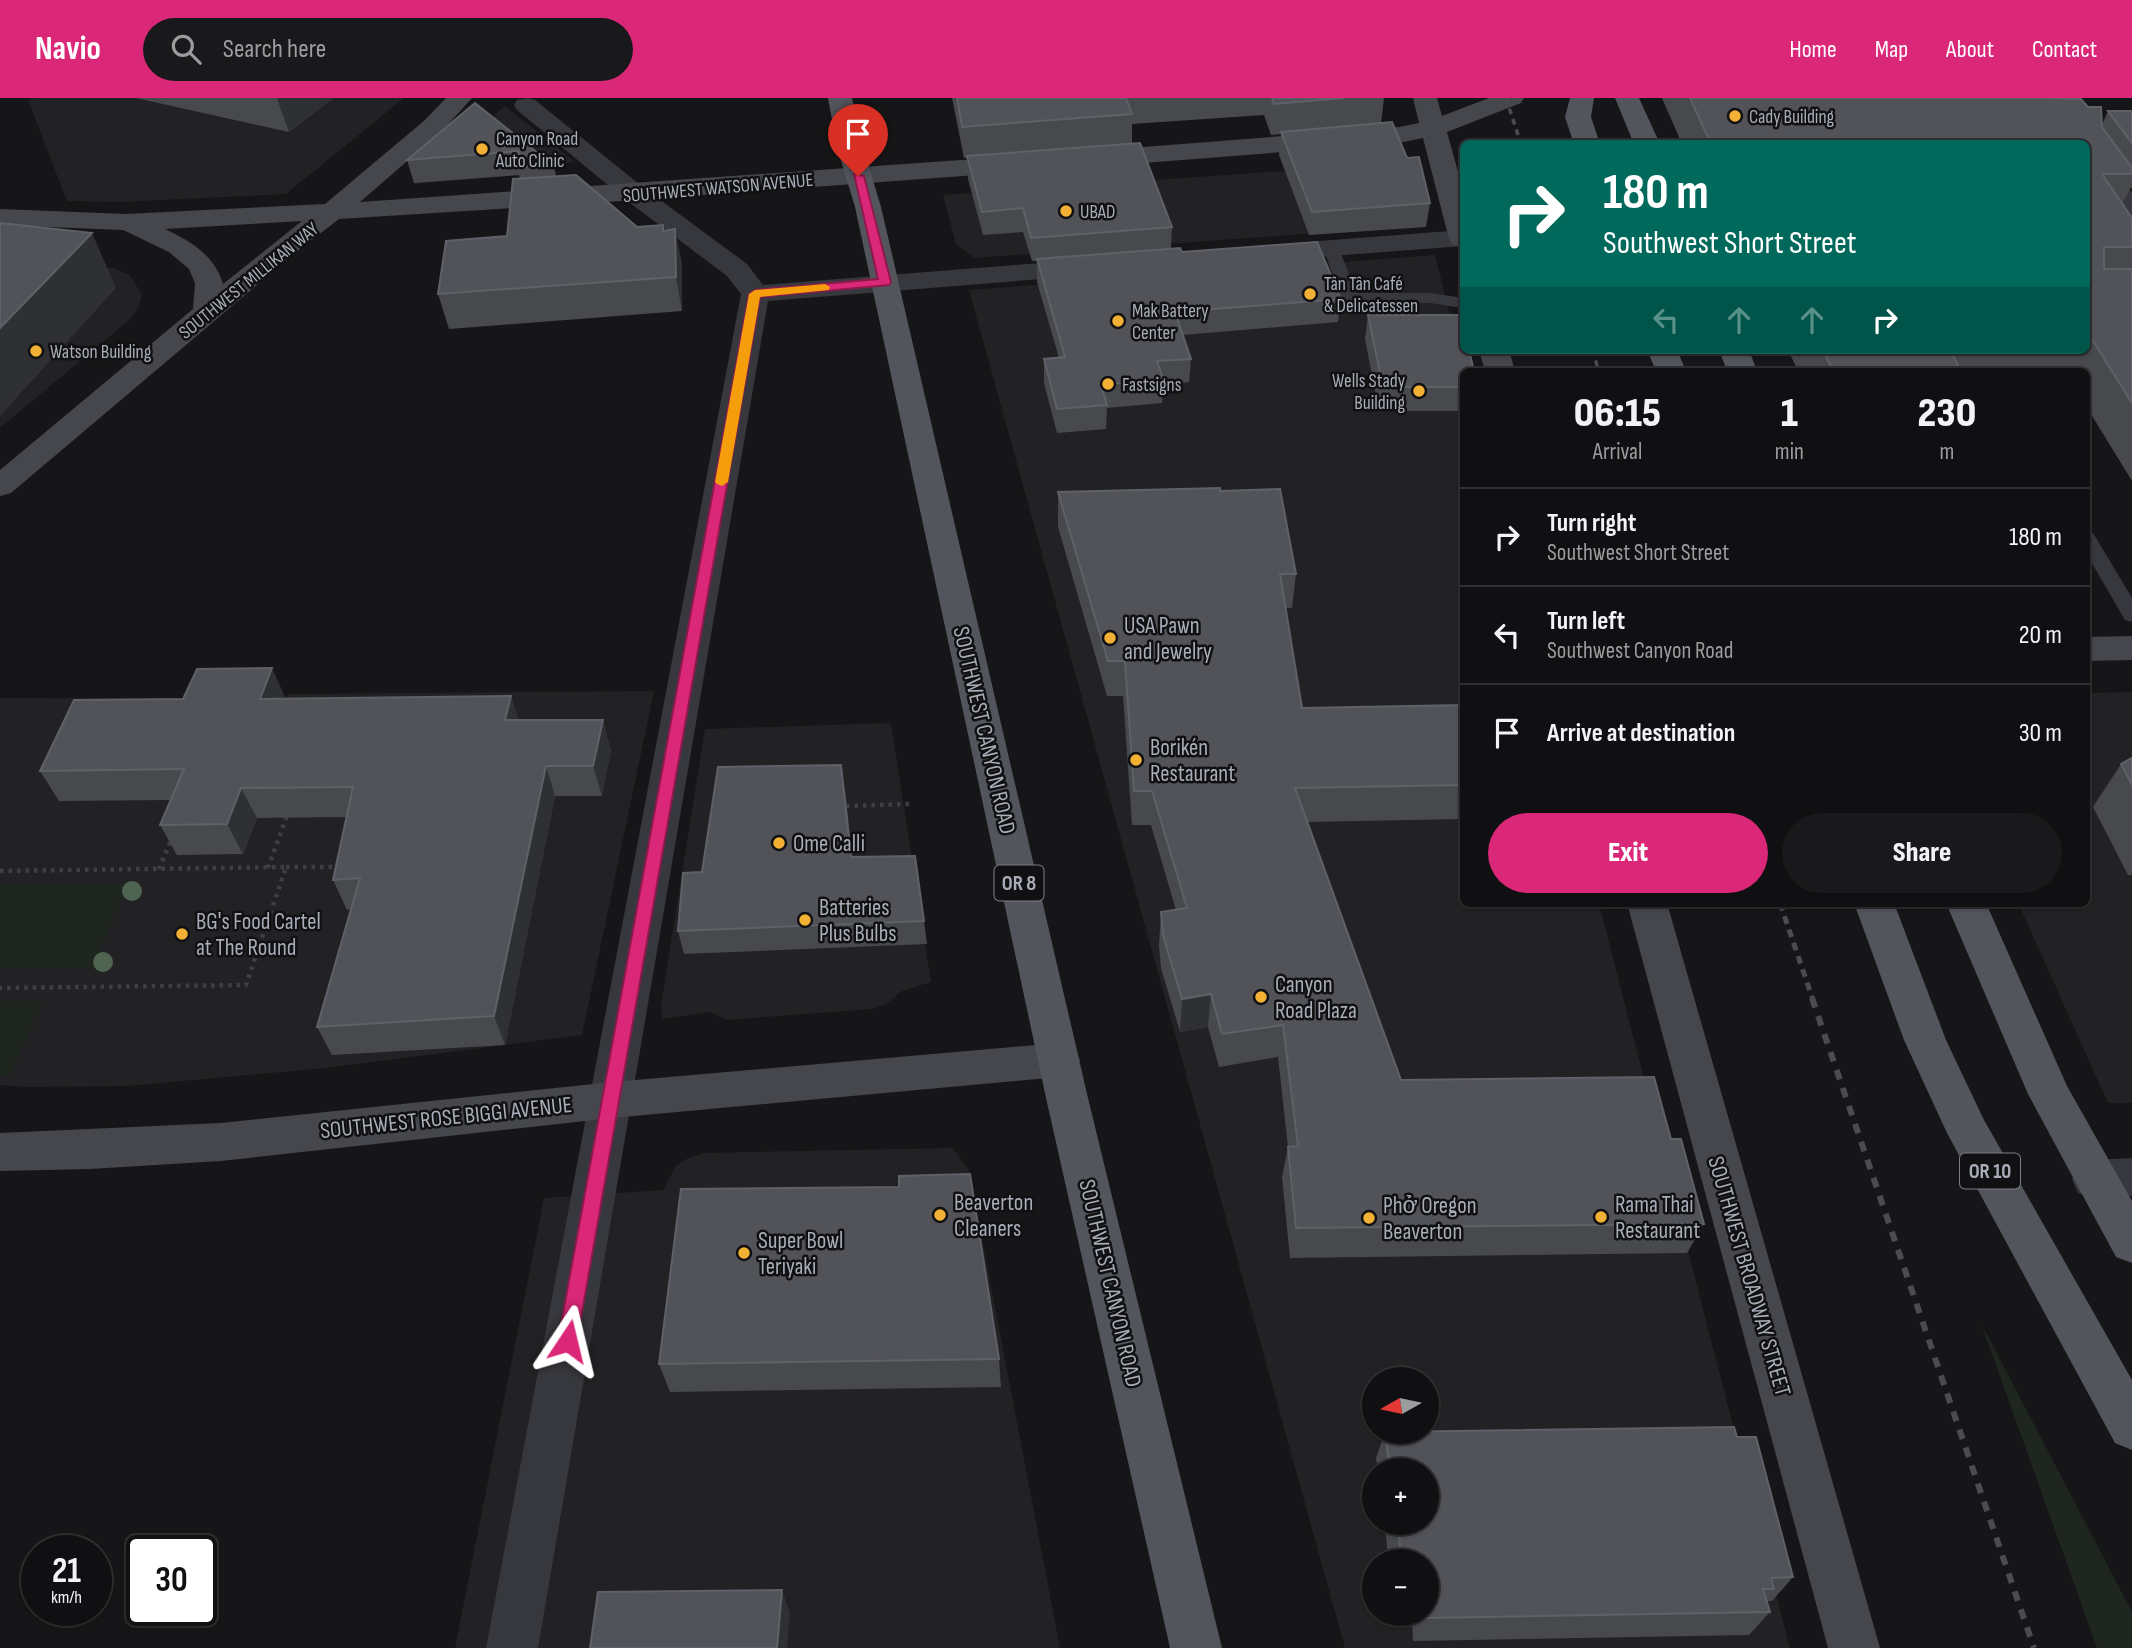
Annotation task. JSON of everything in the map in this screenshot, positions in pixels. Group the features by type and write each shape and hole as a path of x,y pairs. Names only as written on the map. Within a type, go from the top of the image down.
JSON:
{"main road":[{"name":"SOUTHWEST CANYON ROAD","path":"840,98 885,282 1059,1060 1196,1648"},
{"path":"1582,98 1578,117 1586,140"},
{"path":"1627,98 1645,140"},
{"name":"OR 10","path":"1876,907 1926,1040 1969,1133 2132,1427"},
{"path":"1968,907 2049,1094 2113,1178 2132,1243"}],"street":[{"name":"SOUTHWEST MILLIKAN WAY","path":"0,486 207,311 333,211 444,116 460,98"},
{"path":"1425,98 1460,228"},
{"name":"SOUTHWEST WATSON AVENUE","path":"0,217 128,223 635,194 1368,138 1433,128 1512,98"},
{"path":"512,1648 755,294 737,270 635,194 526,105"},
{"path":"2090,157 2132,212"},
{"path":"128,223 176,243 205,270 209,283 207,311"},
{"path":"1241,255 1460,239"},
{"path":"755,294 1112,265"},
{"path":"2090,649 2132,648"},
{"name":"SOUTHWEST BROADWAY STREET","path":"1648,907 1854,1648"},
{"name":"SOUTHWEST ROSE BIGGI AVENUE","path":"0,1152 221,1142 612,1100 1059,1060"}],"lane":[{"path":"1331,248 1349,298 1430,298 1460,303"},
{"path":"2090,544 2132,615"}],"path":[{"path":"846,806 912,804"},
{"path":"268,868 289,810"},
{"path":"159,869 173,834"},
{"path":"0,988 246,985 286,867"},
{"path":"0,871 346,867"}],"shaded area":[{"path":"404,98 286,194 121,202 67,201 28,100"},
{"path":"505,106 574,161 543,173 414,184"},
{"path":"1411,162 1427,225 975,258 956,244 943,195"},
{"path":"1435,255 1463,368 1460,368 1460,907 1600,907 1790,1648 1345,1648 969,290"},
{"name":"Watson Building","path":"0,263 113,268 130,275 142,295 139,307 128,321 0,428"},
{"name":"BG's Food Cartel at The Round","path":"654,691 582,1035 325,1068 127,1086 0,1085 0,698 286,699 288,694"},
{"path":"2132,692 2132,1103 2108,1103 2020,907 2090,907 2090,693"},
{"path":"891,723 931,982 902,991 885,1005 872,1009 727,1020 710,1012 662,1019 661,1005 705,729"},
{"path":"128,883 93,968 0,968 0,884"},
{"path":"0,1001 42,1002 9,1078 0,1076"},
{"path":"953,1148 969,1170 1060,1648 455,1648 544,1198 663,1190 676,1166 688,1158 704,1153"},
{"path":"1981,1323 2132,1612 2132,1648 2097,1648"}],"building":[{"path":"957,98 1126,98 1132,114 962,127"},
{"path":"1272,98 1344,98 1274,104"},
{"path":"1690,98 2044,98 2081,99 2088,107 2101,107 2102,127 2132,168 2132,174 2102,174 2132,218 2132,247 2104,247 2104,269 2132,269 2132,403 2093,341 2090,341 2090,140 1709,140"},
{"path":"475,103 554,166 518,167 519,151 407,160"},
{"path":"2108,111 2132,111 2132,143"},
{"path":"1392,122 1407,158 1419,157 1430,203 1312,212 1281,132"},
{"path":"1140,143 1172,227 1031,238 1023,208 982,212 967,156"},
{"path":"576,175 637,227 663,225 663,231 675,229 676,277 438,294 446,241 507,236 513,179"},
{"path":"0,223 92,233 0,328"},
{"path":"1317,242 1341,299 1175,312 1191,359 1157,361 1163,379 1101,385 1107,405 1057,409 1044,359 1065,357 1037,259 1180,248 1182,252"},
{"name":"Wells Stady Building","path":"1368,315 1460,315 1460,354 1470,354 1473,368 1460,368 1460,387 1383,387"},
{"path":"1825,354 1952,354 1959,368 1832,368"},
{"path":"1280,489 1296,574 1280,574 1302,708 1460,705 1460,785 1295,788 1401,1080 1654,1077 1671,1139 1681,1139 1704,1224 1296,1228 1288,1147 1298,1146 1283,1025 1222,1034 1211,994 1182,999 1163,935 1161,912 1187,908 1152,791 1134,791 1125,661 1108,661 1058,492"},
{"path":"272,668 260,699 511,696 505,720 603,720 593,766 546,766 494,1016 317,1027 360,878 333,880 353,787 241,788 227,824 160,825 184,769 40,771 74,700 183,699 197,669"},
{"path":"2132,758 2132,785 2121,764"},
{"path":"841,765 851,857 915,856 924,921 678,931 683,873 702,872 718,767"},
{"path":"970,1174 999,1359 659,1364 681,1189 899,1187 899,1176"},
{"path":"1734,1427 1737,1437 1756,1437 1793,1577 1771,1578 1774,1589 1763,1589 1770,1612 1439,1618 1439,1549 1400,1549 1399,1535 1439,1535 1439,1458 1388,1458 1387,1444 1439,1444 1439,1431"},
{"path":"782,1590 777,1648 590,1648 598,1592"}],"railway":[{"path":"1506,98 1520,140"},
{"path":"1593,354 1598,368"},
{"path":"1781,907 1813,1000"},
{"path":"1812,998 2034,1648"}],"slow traffic":[{"path":"722,482 755,294 825,287"}],"place":[{"name":"Cady Building","path":"1735,116"},
{"name":"Canyon Road Auto Clinic","path":"482,149"},
{"name":"UBAD","path":"1066,211"},
{"name":"Tân Tân Café & Delicatessen","path":"1310,294"},
{"name":"Mak Battery Center","path":"1118,321"},
{"name":"Watson Building","path":"36,351"},
{"name":"Fastsigns","path":"1108,384"},
{"name":"Wells Stady Building","path":"1419,391"},
{"name":"USA Pawn and Jewelry","path":"1110,638"},
{"name":"Borikén Restaurant","path":"1136,760"},
{"name":"Ome Calli","path":"779,843"},
{"name":"Batteries Plus Bulbs","path":"805,920"},
{"name":"BG's Food Cartel at The Round","path":"182,934"},
{"name":"Canyon Road Plaza","path":"1261,997"},
{"name":"Beaverton Cleaners","path":"940,1215"},
{"name":"Rama Thai Restaurant","path":"1601,1217"},
{"name":"Phở Oregon Beaverton","path":"1369,1218"},
{"name":"Super Bowl Teriyaki","path":"744,1253"}],"route":[{"path":"568,1341 755,294 885,282 858,176"}]}
